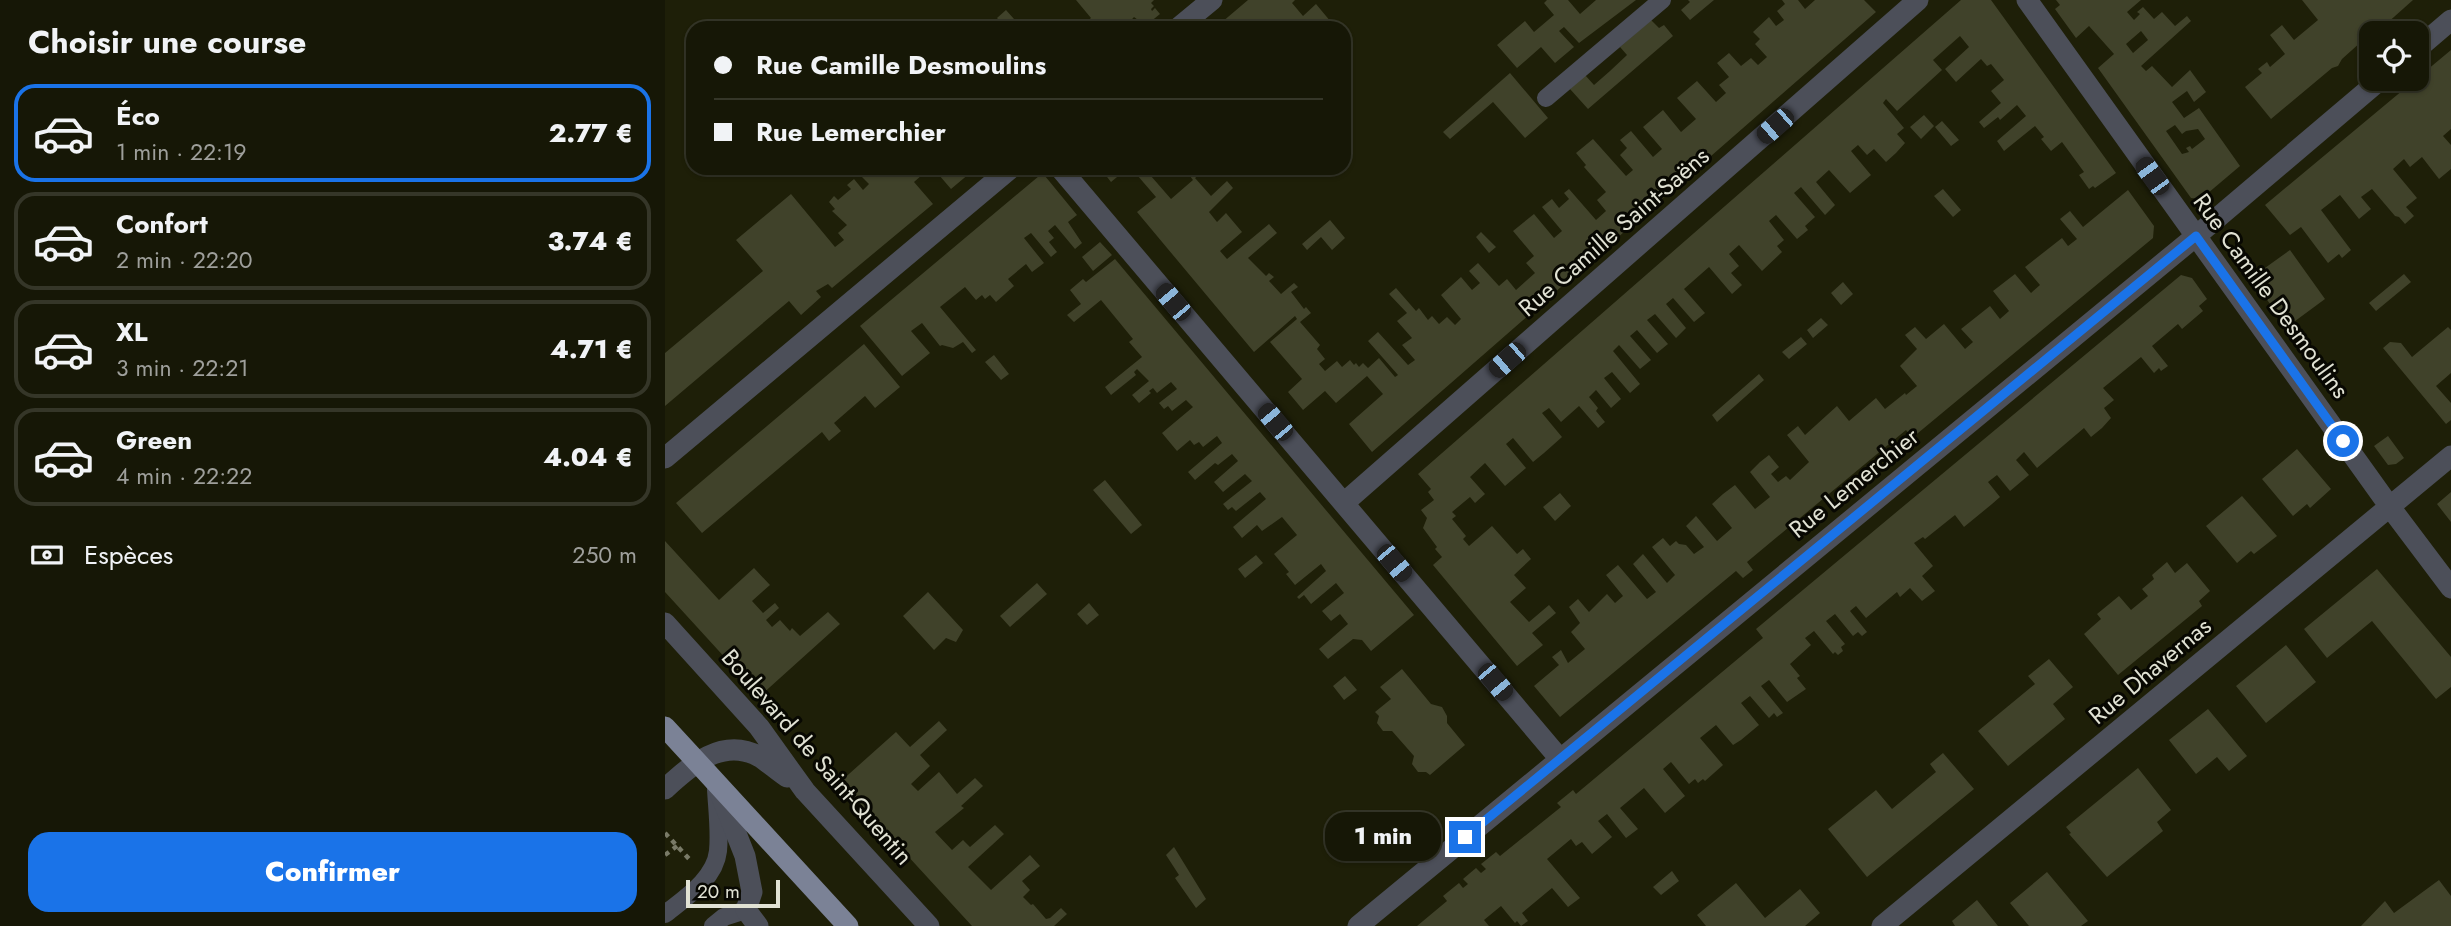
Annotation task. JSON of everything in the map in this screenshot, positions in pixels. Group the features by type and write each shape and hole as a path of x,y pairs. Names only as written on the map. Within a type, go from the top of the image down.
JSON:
{"main road":[{"path":"665,727 849,926"}],"street":[{"path":"1186,21 1212,0"},
{"name":"Rue Camille Saint-Saëns","path":"1344,503 1919,0"},
{"name":"Rue Camille Desmoulins","path":"2027,0 2390,507 2451,588"},
{"path":"2429,39 2451,20"},
{"name":"Rue Lemerchier","path":"1358,926 2196,236 2367,91"},
{"path":"665,458 1003,175"},
{"path":"1066,175 1560,759"},
{"name":"Rue Dhavernas","path":"1882,926 2451,456"},
{"name":"Boulevard de Saint-Quentin","path":"665,623 759,727 805,791 929,926"},
{"path":"665,789 696,761 731,748 759,756 805,791"},
{"path":"716,782 745,856 752,892 752,918"}],"lane":[{"path":"1546,98 1662,0"},
{"path":"665,914 697,888 710,872 718,853 716,782"},
{"path":"713,926 724,917 752,918"}],"path":[{"path":"665,855 677,845"}],"building":[{"path":"1076,0 1154,0 1151,9 1152,11 1155,8 1160,14 1151,21 1140,21 1142,19 1134,17 1130,21 1087,21 1091,18"},
{"path":"1248,0 1295,0 1292,3 1303,16 1316,4 1330,21 1298,19 1223,21"},
{"path":"1547,0 1568,0 1580,14 1596,0 1636,0 1579,43 1564,27 1559,31 1574,47 1555,63 1541,47 1517,68 1497,45 1525,21 1534,32 1554,15 1544,3"},
{"path":"1688,0 1714,0 1690,20 1681,10 1690,2"},
{"path":"1782,0 1798,0 1805,9 1815,0 1864,0 1876,12 1372,452 1349,424 1383,394 1367,376 1336,403 1325,391 1303,410 1288,392 1302,379 1270,342 1297,319 1295,316 1254,352 1137,212 1156,197 1137,175 1150,175 1171,199 1193,180 1189,175 1199,175 1195,178 1211,196 1227,181 1233,188 1209,212 1217,222 1226,213 1242,232 1220,251 1227,259 1269,224 1277,233 1248,258 1266,276 1269,273 1274,277 1269,281 1281,294 1294,283 1298,287 1291,292 1304,309 1306,307 1311,313 1300,322 1320,345 1317,349 1325,359 1319,364 1325,371 1337,361 1342,367 1350,360 1354,365 1356,363 1359,367 1363,363 1368,368 1379,358 1395,377 1398,375 1368,341 1378,332 1408,365 1415,360 1402,345 1412,338 1397,321 1407,313 1389,294 1396,288 1416,311 1419,308 1428,320 1432,316 1439,324 1447,317 1455,325 1461,319 1441,295 1461,277 1472,290 1480,283 1469,271 1478,263 1499,286 1507,279 1516,290 1535,273 1526,263 1534,256 1513,231 1534,214 1554,238 1562,231 1542,207 1552,199 1559,208 1569,199 1564,193 1569,189 1596,220 1606,211 1597,200 1606,192 1584,167 1586,165 1576,153 1593,139 1626,176 1633,170 1620,155 1627,148 1620,140 1631,131 1653,157 1662,149 1643,127 1663,110 1681,132 1696,119 1677,98 1697,81 1716,102 1726,93 1719,85 1729,77 1717,63 1729,53 1741,66 1751,58 1758,65 1767,57 1755,44 1760,39 1753,32 1769,17 1776,26 1784,20 1777,11 1785,4"},
{"path":"1961,0 1991,0 2116,173 2095,188 2093,186 2089,189 2079,175 2084,172 2062,142 2051,151 2035,126 2004,151 1997,141 2026,116 2017,105 2000,120 1998,117 1984,128 1979,122 2001,103 1991,91 2004,80 1991,64 1987,66 1981,59 1956,82 1945,69 1969,47 1960,36 1933,60 1942,70 1897,111 1886,99 1883,103 1904,128 1897,134 1905,143 1896,153 1886,162 1874,149 1867,155 1858,145 1851,151 1871,175 1850,193 1829,170 1816,182 1835,205 1825,215 1801,187 1794,193 1815,217 1805,226 1808,230 1797,239 1776,215 1769,221 1784,240 1777,246 1782,252 1762,271 1739,245 1729,254 1739,266 1731,273 1742,285 1732,294 1709,267 1684,289 1705,313 1694,322 1673,298 1666,304 1686,328 1676,338 1655,314 1647,320 1668,344 1657,353 1637,330 1630,336 1651,360 1640,369 1619,345 1613,351 1640,384 1630,393 1612,372 1604,378 1621,399 1611,408 1596,390 1589,397 1605,422 1598,428 1579,406 1561,422 1549,408 1542,413 1562,437 1544,453 1533,462 1513,438 1506,444 1526,468 1505,486 1485,463 1470,477 1485,494 1475,503 1470,497 1452,512 1456,516 1452,519 1466,536 1463,539 1469,546 1492,526 1517,554 1523,549 1531,559 1514,575 1526,588 1510,602 1529,622 1549,605 1556,613 1532,633 1543,645 1517,666 1433,565 1442,557 1423,528 1427,518 1421,510 1434,500 1428,492 1431,489 1418,474"},
{"path":"2056,0 2141,0 2127,12 2134,20 2143,7 2154,19 2162,12 2175,26 2187,16 2191,21 2141,66 2146,71 2152,66 2172,87 2190,70 2206,92 2194,102 2187,91 2172,102 2184,118 2199,108 2240,166 2201,199 2191,198 2098,68 2114,54 2089,26 2076,38 2055,9 2060,5","holes":["2141,31 2148,40 2133,53 2126,44","2175,125 2182,134 2198,129 2205,139 2192,149 2190,146 2186,148 2189,152 2182,154 2166,131"]},
{"path":"2302,0 2413,0 2389,21 2359,21 2359,44 2338,66 2332,68 2271,119 2245,87 2262,73 2258,69 2267,62 2270,67 2285,54 2270,35 2282,25 2294,40 2318,20"},
{"path":"1006,10 1016,21 1000,21 997,18"},
{"path":"1651,20 1659,28 1664,25 1673,36 1588,109 1570,89 1585,75 1594,85 1627,55 1620,47"},
{"path":"2451,50 2451,129 2443,136 2451,145 2451,169 2439,179 2422,157 2410,167 2404,159 2393,169 2417,198 2406,207 2414,216 2405,224 2372,189 2361,197 2371,209 2359,219 2340,195 2321,210 2351,250 2342,258 2339,254 2328,263 2301,227 2290,235 2265,205 2402,91 2429,91 2429,68"},
{"path":"1510,73 1548,118 1525,138 1493,102 1450,139 1443,132"},
{"path":"1924,115 1934,126 1921,139 1910,127"},
{"path":"1942,121 1959,140 1951,146 1935,127"},
{"path":"922,175 914,182 933,204 832,288 828,284 816,291 821,297 801,315 789,301 665,406 665,353 763,271 736,240 791,194 835,247 844,240 838,233 847,225 832,211 835,209 829,202 834,196 838,200 851,189 847,185 854,179 863,190 869,184 861,176"},
{"path":"939,175 968,175 951,189"},
{"path":"1106,175 1120,175 1111,182"},
{"path":"1039,176 1045,176 1077,215 1068,222 1082,243 1075,249 1055,225 1048,231 1054,238 1049,242 1057,252 1051,257 1031,233 1024,238 1044,263 1032,272 1026,264 1008,279 1014,286 996,302 990,295 985,299 982,295 976,300 965,287 940,307 976,350 972,353 963,342 953,348 940,346 922,323 911,331 930,353 902,376 860,326"},
{"path":"1943,189 1961,210 1953,217 1934,196"},
{"path":"2128,190 2154,226 2153,238 1912,438 1906,430 1747,562 1753,570 1743,578 1736,571 1560,717 1534,686 1559,665 1552,657 1561,650 1568,663 1585,649 1571,632 1580,623 1569,607 1578,599 1589,612 1607,594 1615,603 1623,596 1606,575 1618,565 1647,599 1656,592 1633,564 1643,554 1667,583 1675,575 1652,547 1663,538 1670,546 1676,541 1686,545 1694,554 1704,547 1686,526 1696,516 1717,541 1732,528 1712,504 1723,494 1735,485 1755,509 1770,497 1750,472 1760,462 1769,455 1779,467 1771,474 1778,482 1786,476 1790,480 1809,462 1787,435 1798,426 1805,435 1837,406 1849,421 1876,398 1885,409 1905,393 1906,395 1917,386 1900,366 1917,349 1905,335 1915,327 1926,339 1944,324 1965,349 1973,342 1961,329 1990,306 2000,319 2009,311 1993,291 2015,274 2031,293 2040,285 2025,267 2062,238 2068,246 2077,239 2060,219 2070,211 2083,227"},
{"path":"1330,220 1345,238 1332,250 1321,237 1307,250 1302,244"},
{"path":"1481,232 1496,247 1489,253 1476,237"},
{"path":"1100,242 1112,255 1093,271 1082,257"},
{"path":"2290,250 2325,299 2287,327 2251,278"},
{"path":"1115,259 1414,615 1371,651 1362,640 1353,639 1328,659 1319,649 1348,624 1340,614 1331,621 1322,611 1344,593 1336,583 1311,604 1304,595 1299,599 1297,597 1326,571 1321,564 1295,585 1286,574 1289,572 1274,554 1297,535 1282,517 1262,531 1257,525 1242,538 1233,527 1266,499 1260,492 1236,511 1232,507 1228,510 1223,504 1252,481 1245,474 1223,492 1214,482 1238,461 1232,454 1218,465 1215,463 1195,480 1188,472 1222,443 1217,436 1203,447 1199,442 1194,445 1190,440 1177,451 1162,433 1193,407 1186,400 1172,411 1168,406 1164,409 1159,403 1177,389 1171,382 1157,393 1153,388 1139,403 1132,395 1149,381 1137,369 1134,372 1136,375 1111,395 1105,387 1142,357 1129,342 1133,339 1101,300 1074,322 1067,315 1081,304 1070,290 1083,279 1086,282"},
{"path":"2404,274 2411,282 2376,311 2369,303"},
{"path":"2181,275 2192,278 2207,299 2199,306 2203,311 2182,329 2178,324 2152,346 2168,366 2161,371 2159,368 2154,373 2141,357 2103,388 2114,400 2104,408 2111,418 2102,428 2091,437 2084,428 2037,468 2024,452 2016,460 2029,475 2010,491 1997,475 1988,482 2000,497 1964,527 1955,515 1925,539 1923,537 1914,543 1933,566 1922,576 1935,591 1922,601 1910,588 1900,597 1897,592 1866,618 1856,606 1850,611 1867,632 1862,636 1858,632 1853,636 1835,614 1826,621 1845,644 1838,655 1835,652 1833,654 1814,631 1805,638 1811,645 1790,664 1806,689 1787,702 1769,680 1761,686 1783,713 1777,717 1774,713 1769,718 1750,696 1741,703 1759,725 1733,745 1716,725 1700,738 1723,765 1705,781 1703,779 1698,783 1695,779 1689,784 1671,762 1663,769 1685,796 1665,813 1644,788 1620,808 1638,829 1626,838 1607,814 1598,821 1612,837 1592,854 1582,842 1576,846 1571,839 1547,859 1580,898 1568,907 1552,888 1522,913 1528,921 1521,926 1517,921 1515,923 1501,906 1484,920 1489,926 1417,926 1447,901 1443,896 1459,883 1463,888 1468,884 1463,879 1476,868 1481,873 1486,869 1481,864 1496,852 1500,856 1561,807 1557,803 1573,790 1576,794 1763,638 1756,629"},
{"path":"1843,282 1853,294 1841,305 1831,293"},
{"path":"1821,318 1828,325 1813,338 1807,330"},
{"path":"2448,327 2451,330 2451,373 2436,386 2451,403 2451,420 2446,424 2383,348 2390,342 2401,343 2412,357"},
{"path":"1801,337 1807,344 1789,359 1782,352"},
{"path":"864,344 900,387 875,408 865,396 834,423 841,431 829,441 822,432 702,533 676,503"},
{"path":"994,355 1009,374 1001,380 985,362"},
{"path":"1759,374 1764,380 1717,422 1712,415"},
{"path":"2388,436 2404,458 2396,464 2388,465 2374,446"},
{"path":"2297,449 2331,489 2310,508 2307,504 2293,516 2262,479"},
{"path":"1105,480 1142,525 1131,534 1093,490"},
{"path":"2451,492 2451,522 2437,504"},
{"path":"1560,493 1571,506 1555,521 1543,507"},
{"path":"2242,496 2277,536 2254,554 2251,551 2237,563 2206,526"},
{"path":"665,541 719,600 754,568 770,585 752,601 763,613 775,603 779,608 766,620 772,627 780,620 790,631 792,628 800,636 828,612 840,624 760,696 665,592"},
{"path":"1256,555 1263,563 1245,578 1238,569"},
{"path":"2167,562 2175,573 2187,563 2210,591 2199,601 2202,606 2118,675 2084,634 2101,619 2097,614 2119,596 2131,610 2148,596 2142,589 2154,579 2152,575"},
{"path":"2377,569 2451,657 2451,687 2436,699 2372,621 2327,658 2304,629"},
{"path":"1037,583 1047,594 1010,627 1000,616"},
{"path":"928,592 963,630 956,642 946,638 934,650 903,616"},
{"path":"1089,603 1099,615 1087,625 1077,614"},
{"path":"2286,645 2316,682 2266,723 2236,686"},
{"path":"2049,659 2073,687 2053,704 2065,719 2008,766 1978,731 2035,684 2028,676"},
{"path":"1402,669 1431,704 1442,707 1447,723 1465,745 1430,775 1418,772 1412,764 1414,756 1392,731 1383,731 1377,723 1379,716 1375,712 1391,699 1380,687"},
{"path":"1345,676 1357,690 1344,700 1333,686"},
{"path":"2208,709 2247,756 2229,771 2217,757 2196,774 2169,740"},
{"path":"939,721 947,730 920,755 930,766 911,784 918,791 939,772 957,794 975,778 983,786 961,806 964,808 935,832 952,850 963,840 970,847 995,825 1004,834 968,867 991,890 1030,855 1040,866 1022,881 1030,890 1023,897 1046,919 1061,908 1067,914 1054,926 972,926 840,782 896,732 910,747"},
{"path":"1943,753 1974,789 1867,877 1828,829 1876,790 1892,809 1936,772 1930,764"},
{"path":"2138,768 2171,810 2157,822 2163,831 2107,877 2069,834 2071,833 2066,827"},
{"path":"1174,847 1206,899 1196,908 1175,878 1179,875 1166,855"},
{"path":"1672,871 1679,881 1661,895 1653,887"},
{"path":"2047,872 2088,921 2081,926 2029,926 2010,903"},
{"path":"2439,880 2451,896 2451,926 2361,926 2385,901 2394,913"},
{"path":"1736,883 1765,918 1800,889 1820,913 1805,926 1706,926 1697,915"},
{"path":"1977,900 1998,926 1955,926 1952,921"}],"route":[{"path":"1465,837 2196,236 2343,441"}]}
